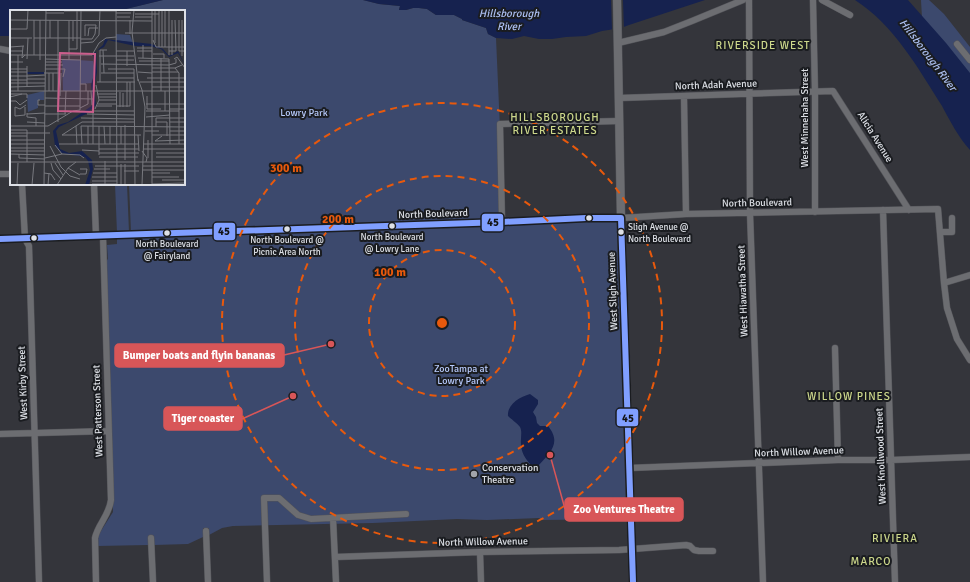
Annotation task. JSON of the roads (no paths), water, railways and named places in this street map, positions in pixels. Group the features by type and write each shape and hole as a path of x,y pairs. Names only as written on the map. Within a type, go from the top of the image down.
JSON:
{"main road":[{"name":"West Sligh Avenue","path":"617,0 621,218 633,582"}],"street":[{"path":"618,41 664,32 743,0"},
{"name":"West Hiawatha Street","path":"749,0 750,213 764,582"},
{"name":"West Minnehaha Street","path":"813,0 815,212"},
{"path":"822,0 850,15"},
{"path":"957,44 970,60"},
{"path":"0,49 10,51"},
{"name":"Alicia Avenue","path":"815,92 833,91 909,210"},
{"name":"North Adah Avenue","path":"619,98 815,92"},
{"path":"684,97 686,214"},
{"path":"502,222 500,124 619,121"},
{"name":"West Kirby Street","path":"22,185 25,238 28,246 39,582"},
{"name":"West Patterson Street","path":"94,185 99,236 111,500 108,512 97,531 95,538 96,582"},
{"name":"North Boulevard","path":"0,239 621,218 686,214 938,209 943,232"},
{"name":"West Knollwood Street","path":"883,210 895,582"},
{"path":"952,218 952,232 943,232 944,283 947,308 957,339 970,360"},
{"path":"944,283 970,275"},
{"path":"835,348 838,460"},
{"path":"0,434 109,431"},
{"name":"North Willow Avenue","path":"629,468 838,460 892,460 970,457"},
{"path":"267,582 264,498 279,498 298,515 311,519 406,514"},
{"path":"333,518 336,582"},
{"path":"206,531 208,582"},
{"path":"151,538 153,582"},
{"name":"North Willow Avenue","path":"335,557 480,552 619,550 686,544 694,550 713,551"},
{"path":"480,552 481,582"}],"water":[{"path":"0,0 163,0 123,10 10,10 10,36 0,36"},
{"name":"Hillsborough River","path":"363,0 705,0 621,28 602,31 586,36 539,39 524,36 512,39 496,38 488,34 486,28 462,20 454,15 436,15 427,9 419,8 399,10 400,6 379,4"},
{"name":"Hillsborough River","path":"855,0 908,0 970,73 970,150 958,135 942,106 904,48 882,22"},
{"path":"530,394 538,400 538,404 533,412 537,423 540,426 548,426 554,438 553,448 538,466 532,466 525,457 521,447 521,428 508,416 510,408 518,399"}],"place":[{"name":"North Boulevard @ Lowry Lane","path":"392,226"},
{"name":"North Boulevard @ Picnic Area North","path":"287,229"},
{"name":"Sligh Avenue @ North Boulevard","path":"621,232"},
{"name":"North Boulevard @ Fairyland","path":"167,233"},
{"name":"Bumper boats and flyin bananas","path":"331,344"},
{"name":"Tiger coaster","path":"293,396"},
{"name":"Zoo Ventures Theatre","path":"550,455"},
{"name":"Conservation Theatre","path":"474,474"}],"district":[{"name":"RIVERSIDE WEST","path":"763,45"},
{"name":"HILLSBOROUGH RIVER ESTATES","path":"555,123"},
{"name":"WILLOW PINES","path":"849,396"},
{"name":"RIVIERA","path":"895,538"},
{"name":"MARCO","path":"871,561"}],"park label":[{"name":"Lowry Park","path":"304,113"},
{"name":"ZooTampa at Lowry Park","path":"461,374"}]}
